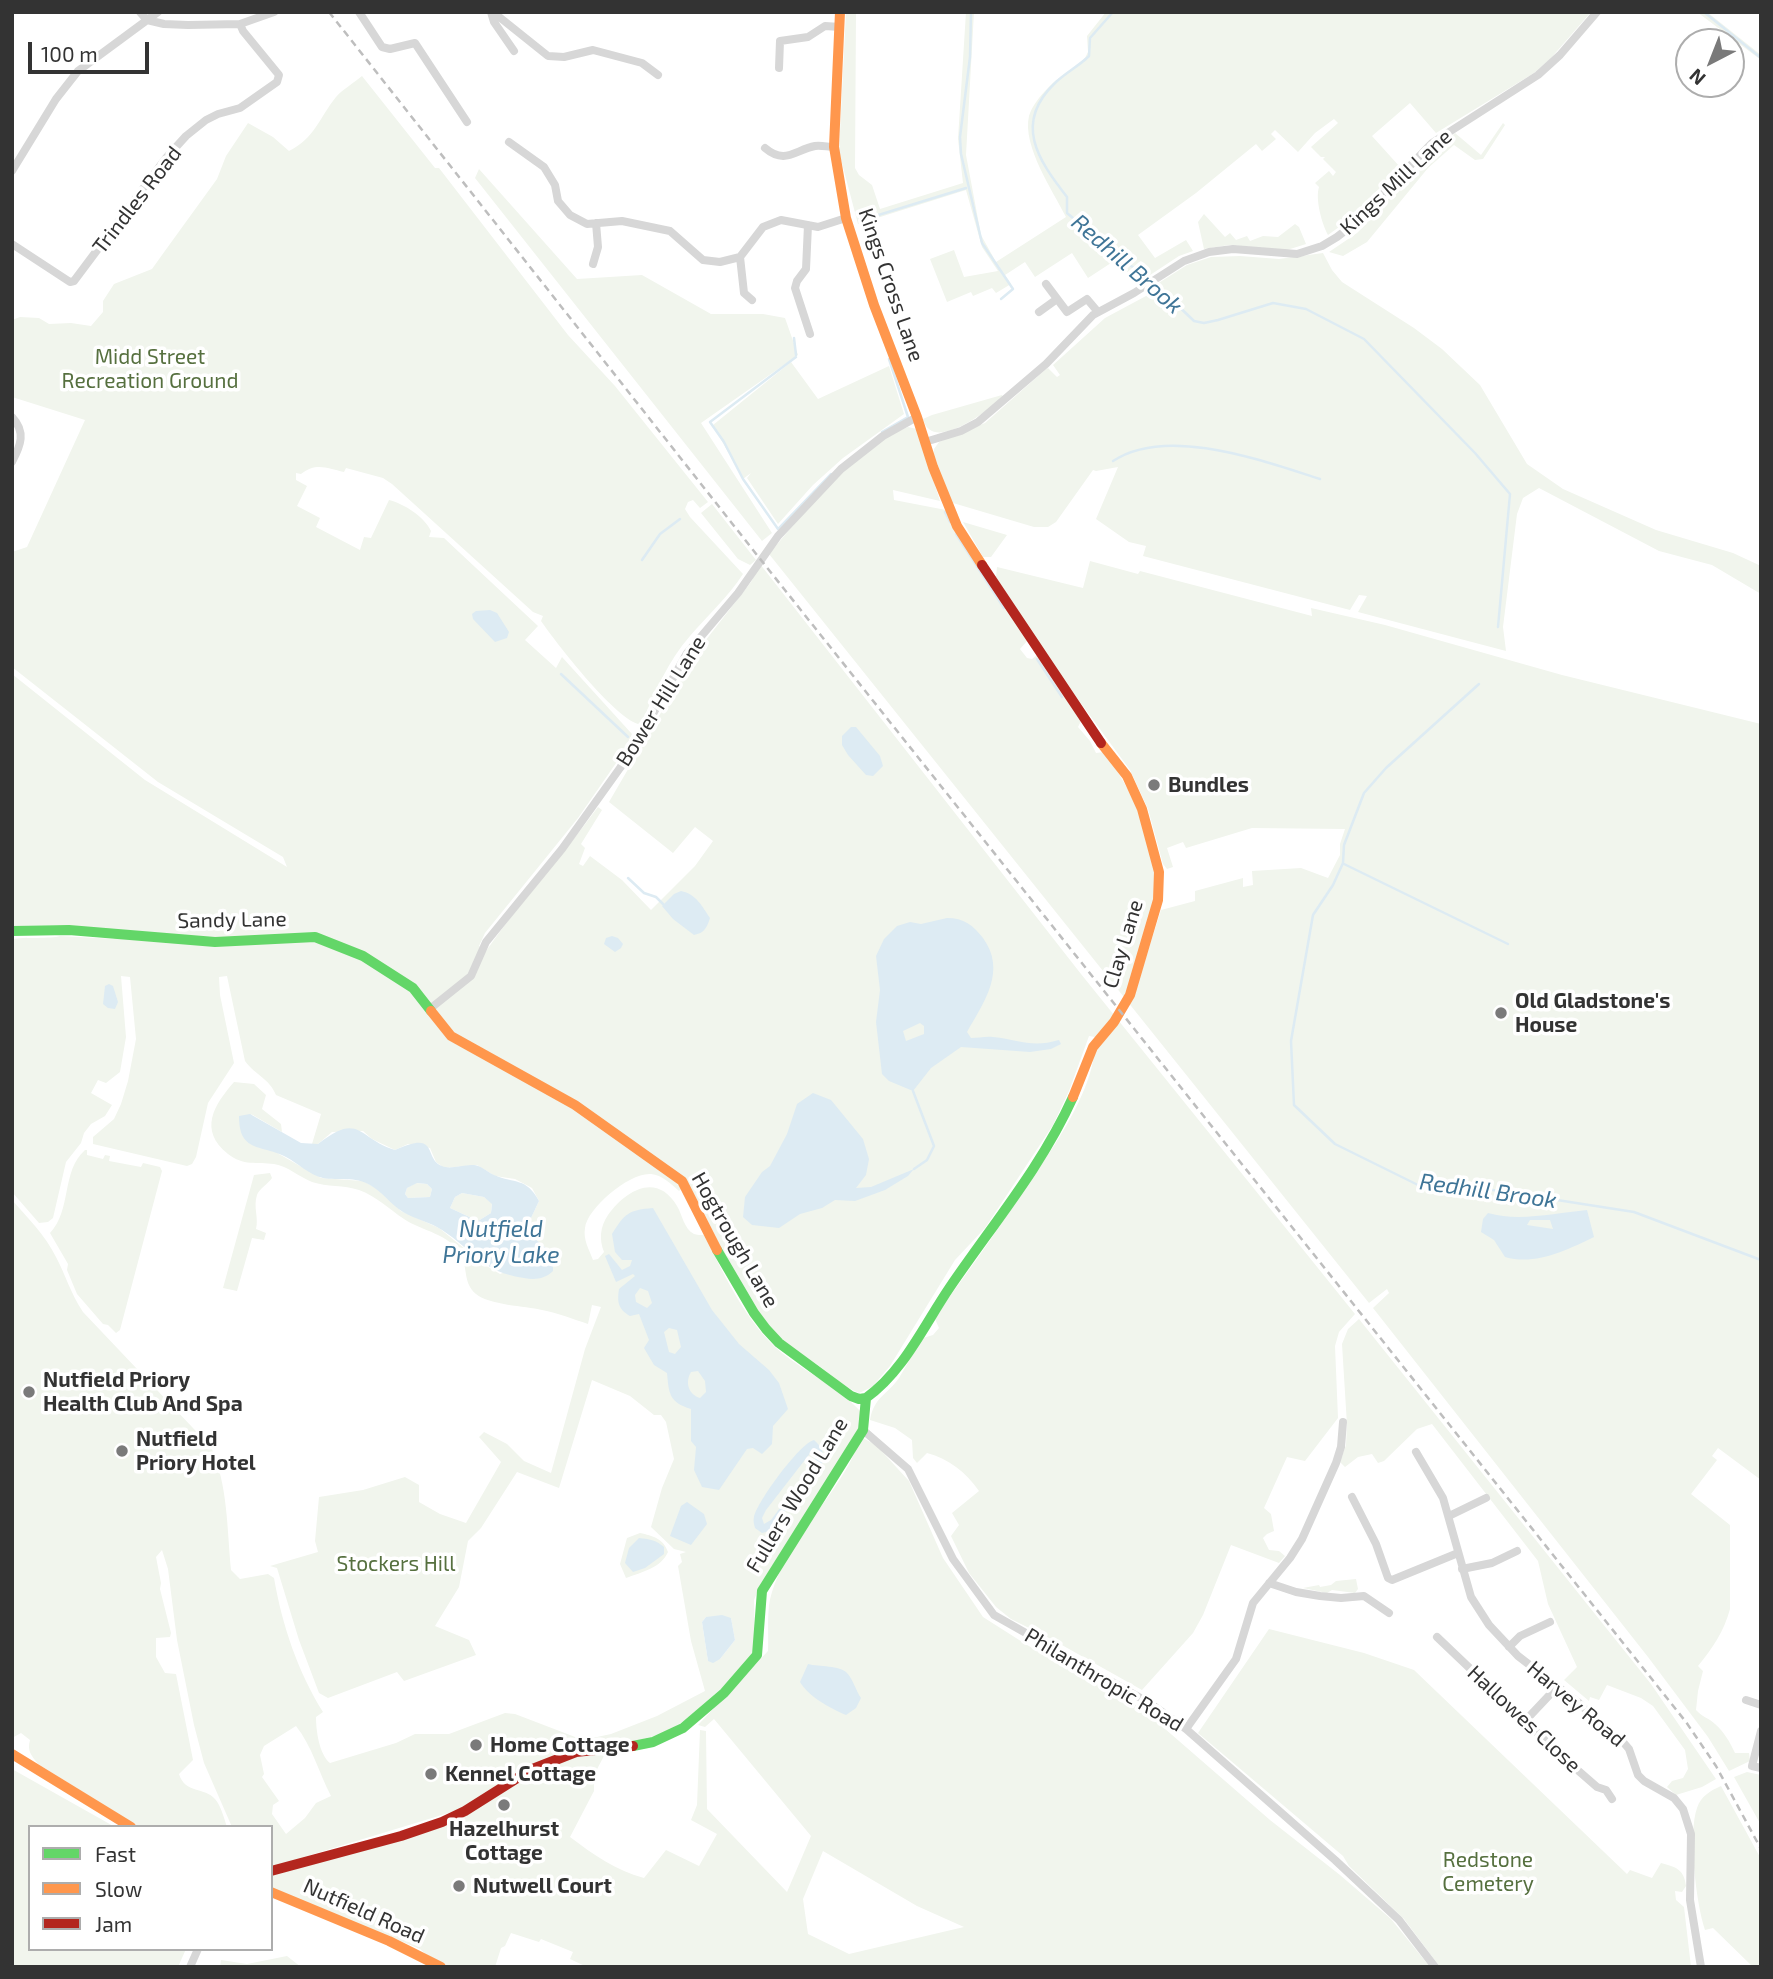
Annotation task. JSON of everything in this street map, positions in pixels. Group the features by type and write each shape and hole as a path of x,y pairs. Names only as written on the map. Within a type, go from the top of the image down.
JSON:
{"street":[{"path":"140,12 147,20 176,24 240,24 274,12"},
{"path":"12,171 56,99 78,71 158,12"},
{"path":"359,12 382,47 390,49 415,43 467,122"},
{"path":"492,12 494,22 514,51"},
{"path":"492,12 548,56 564,57 593,50 642,63 658,75"},
{"name":"Kings Cross Lane","path":"840,12 834,147 846,218 878,318 925,442"},
{"name":"Kings Mill Lane","path":"925,442 969,427 988,415 1046,364 1085,322 1184,261 1209,252 1237,248 1297,254 1337,237 1356,223 1432,143 1538,75 1555,61 1597,12"},
{"name":"Trindles Road","path":"12,244 70,282 74,281 166,158 186,136 206,120 240,108 277,82 279,75 240,24"},
{"path":"779,68 780,41 808,37 825,26 840,27"},
{"path":"509,142 544,167 555,185 558,201 570,215 587,224 622,221 670,231 703,260 720,262 740,257 763,227 781,220 818,227 846,218"},
{"path":"765,148 772,154 783,156 798,154 815,146 834,147"},
{"path":"593,264 598,247 596,223"},
{"path":"808,225 806,270 795,288 810,334"},
{"path":"740,257 744,293 751,300"},
{"path":"1046,284 1070,316 1087,299 1098,312"},
{"path":"1039,312 1057,299"},
{"path":"12,417 20,428 22,440 12,462"},
{"name":"Bower Hill Lane","path":"431,1008 471,976 486,942 570,839 626,758 687,653 738,593 778,536 841,469 883,436 917,417"},
{"name":"Clay Lane","path":"866,1398 893,1374 950,1287 1031,1174 1061,1124 1093,1047 1114,1022 1129,995 1158,900 1159,872 1151,836 1127,776 1087,725 957,526 925,442"},
{"name":"Sandy Lane","path":"12,931 69,930 215,942 315,937 363,956 413,988 431,1008"},
{"name":"Hogtrough Lane","path":"431,1008 451,1036 575,1105 682,1181 729,1271 766,1329 779,1343 851,1396 866,1398"},
{"name":"Fullers Wood Lane","path":"273,1870 401,1836 442,1822 465,1811 530,1770 576,1752 624,1748 653,1742 683,1727 724,1693 757,1656 762,1591 863,1430 866,1398"},
{"path":"1186,1729 1236,1659 1253,1603 1296,1549 1341,1447 1343,1422"},
{"name":"Philanthropic Road","path":"863,1430 908,1469 953,1559 994,1615 1151,1704 1186,1729 1399,1920 1435,1967"},
{"name":"Harvey Road","path":"1416,1452 1443,1498 1471,1597 1489,1625 1509,1647 1579,1703 1602,1728 1623,1742 1629,1749 1634,1769 1644,1781 1674,1798 1687,1816 1690,1834 1690,1900 1701,1967"},
{"path":"1352,1497 1376,1544 1388,1578 1392,1580 1458,1553"},
{"path":"1449,1516 1486,1498"},
{"path":"1462,1569 1492,1563 1517,1551"},
{"path":"1269,1583 1320,1596 1364,1596 1389,1613"},
{"path":"1509,1647 1520,1636 1550,1622"},
{"name":"Hallowes Close","path":"1437,1637 1585,1777 1597,1787 1606,1790 1612,1798"},
{"path":"1525,1721 1558,1686"},
{"path":"1746,1700 1761,1705"},
{"path":"1756,1767 1761,1731"},
{"path":"12,1754 128,1825"},
{"name":"Nutfield Road","path":"273,1893 389,1941 441,1967"},
{"path":"190,1967 197,1951"}],"green space":[{"path":"846,12 863,12 856,13 855,168 859,175 872,185 880,209 963,183 958,139 966,12 974,12 966,155 981,235 996,262 1066,217 1034,154 1028,128 1029,116 1036,101 1051,84 1085,58 1088,52 1087,36 1106,12 1591,12 1551,58 1534,73 1436,133 1410,103 1372,136 1400,167 1350,219 1328,235 1320,211 1319,187 1315,183 1329,171 1333,176 1336,172 1323,159 1325,157 1321,157 1311,147 1338,123 1334,119 1315,133 1298,152 1275,130 1271,134 1276,139 1262,151 1256,144 1196,193 1138,235 1155,258 1186,240 1193,251 1179,256 1138,283 1127,272 1111,263 1088,278 1072,253 1035,277 1025,262 1005,275 1011,284 996,293 992,288 973,296 971,292 947,302 930,259 954,250 964,277 998,271 982,247 966,190 858,224 839,152"},
{"path":"1697,12 1707,12 1727,28 1718,28"},
{"path":"1745,42 1761,55 1761,60 1745,48"},
{"path":"362,76 435,168 439,168 568,335 615,386 708,502 700,508 693,500 688,502 685,509 743,574 675,655 643,720 638,724 615,708 586,678 541,621 543,616 533,612 392,484 383,478 346,468 344,472 317,467 301,474 296,473 296,480 307,486 297,506 320,518 316,527 360,550 364,537 371,538 389,500 401,504 419,516 431,531 429,537 444,538 538,626 525,640 556,668 562,657 632,734 623,753 578,818 485,933 479,946 486,951 598,807 602,810 581,844 585,848 579,864 583,866 590,856 622,880 651,910 695,866 713,841 695,827 673,853 609,802 695,654 751,582 760,564 1081,974 1355,1314 1339,1332 1335,1346 1338,1418 1305,1461 1287,1457 1264,1508 1271,1514 1274,1531 1263,1538 1269,1550 1279,1551 1285,1556 1279,1563 1231,1545 1193,1633 1142,1690 1011,1619 996,1607 969,1573 951,1536 959,1525 952,1513 979,1491 963,1472 943,1459 927,1453 917,1463 913,1458 912,1440 895,1428 870,1420 878,1401 899,1378 923,1338 933,1335 939,1328 935,1319 945,1303 1069,1121 1080,1099 1094,1057 1095,1037 1089,1036 1053,1125 985,1228 955,1260 890,1366 872,1387 859,1393 788,1345 765,1322 741,1285 688,1184 679,1191 659,1176 642,1175 621,1185 593,1211 585,1232 593,1260 598,1259 604,1252 601,1242 603,1224 624,1198 632,1192 651,1187 669,1196 688,1229 694,1234 704,1235 737,1298 769,1341 792,1361 843,1395 861,1412 862,1422 840,1461 761,1583 754,1600 753,1657 738,1674 666,1733 619,1745 574,1748 455,1811 273,1866 273,1825 231,1825 204,1763 177,1640 168,1569 162,1550 156,1557 160,1589 171,1633 170,1637 156,1638 156,1657 165,1673 176,1674 193,1760 179,1774 190,1788 215,1799 226,1825 136,1825 38,1764 30,1753 30,1740 21,1733 12,1738 12,1200 52,1249 83,1312 211,1447 224,1492 231,1570 240,1579 268,1574 274,1578 292,1648 323,1712 316,1717 318,1735 323,1754 330,1763 396,1743 415,1734 449,1734 505,1713 515,1714 583,1740 611,1734 657,1716 705,1691 691,1641 678,1566 682,1562 680,1554 686,1552 674,1549 651,1527 674,1459 666,1422 661,1415 654,1415 630,1396 592,1380 559,1488 517,1472 481,1528 468,1541 459,1587 435,1626 469,1640 476,1655 404,1681 397,1672 328,1698 319,1693 277,1568 270,1566 318,1552 315,1541 319,1497 363,1490 405,1477 419,1485 419,1502 440,1514 466,1523 501,1462 479,1437 484,1432 507,1444 524,1461 551,1473 585,1349 601,1307 592,1305 588,1324 548,1311 482,1298 469,1285 461,1255 450,1242 404,1219 371,1196 353,1188 312,1182 279,1165 245,1162 228,1154 213,1136 211,1127 220,1100 234,1082 254,1084 266,1095 262,1109 281,1124 282,1132 251,1114 279,1154 321,1178 363,1181 380,1190 401,1211 439,1228 500,1274 553,1254 528,1233 539,1201 532,1188 515,1179 495,1176 477,1165 444,1168 436,1162 430,1148 408,1144 395,1150 372,1139 363,1131 332,1132 318,1144 312,1144 321,1114 276,1095 270,1085 245,1061 227,976 219,977 220,995 234,1063 208,1103 192,1164 187,1166 93,1144 93,1137 114,1119 121,1104 136,1039 130,977 121,976 126,1037 120,1072 106,1083 98,1080 91,1093 112,1105 105,1116 91,1124 66,1162 53,1218 39,1223 12,1192 12,939 60,936 116,939 93,928 12,926 12,674 145,780 287,867 283,857 158,782 12,667 12,552 27,547 85,420 12,397 12,320 20,317 39,318 49,324 91,326 103,312 103,301 114,284 152,269 217,179 226,156 248,123 273,137 289,151 305,140 342,91","holes":["706,1617 731,1618 735,1640 720,1659 708,1661 702,1622","296,1726 331,1796 316,1803 305,1818 286,1834 272,1814 273,1805 279,1801 262,1777 264,1774 260,1755 264,1746"]},
{"path":"1503,123 1505,125 1483,159 1475,160 1454,145 1428,168 1367,242 1343,256 1329,252 1357,233 1420,165 1455,133 1481,155"},
{"path":"479,169 577,279 642,275 711,314 763,314 785,318 798,355 701,423 772,533 762,541 475,178"},
{"path":"1204,214 1225,237 1230,233 1236,240 1247,236 1250,241 1263,236 1278,237 1295,224 1306,244 1287,250 1229,245 1204,249 1198,222"},
{"path":"1323,253 1342,282 1414,328 1442,349 1480,385 1527,464 1563,489 1656,530 1733,553 1761,566 1761,594 1712,565 1659,551 1539,488 1523,498 1517,514 1503,627 1506,651 1358,612 1367,596 1359,595 1350,610 1143,556 1146,546 1129,542 1096,519 1118,467 1093,470 1056,522 1048,527 1034,527 953,503 933,457 939,442 985,423 1048,368 1057,377 1060,375 1053,365 1105,318 1146,296 1157,284 1187,265 1211,257 1279,259"},
{"path":"791,362 818,399 889,366 904,414 843,458 813,485 778,524 747,478 751,473 743,479 713,425"},
{"path":"1002,395 996,403 973,419 948,431 928,429 923,419 932,415"},
{"path":"908,427 917,429 940,501 893,490 894,500 946,510 1028,640 1020,649 1027,658 1032,659 1037,655 1081,721 1078,727 1096,753 1104,752 1124,782 1140,815 1151,851 1155,887 1141,973 1161,910 1195,901 1195,891 1243,878 1243,887 1253,885 1252,871 1301,868 1328,878 1340,855 1345,829 1252,828 1186,848 1183,842 1167,848 1173,867 1167,869 1163,864 1148,809 1130,770 1055,668 996,577 997,567 1083,588 1090,561 1138,574 1140,571 1312,616 1311,608 1385,625 1562,675 1761,724 1761,1480 1718,1448 1712,1456 1717,1460 1691,1494 1730,1525 1730,1609 1725,1625 1698,1666 1703,1671 1696,1710 1721,1730 1735,1753 1749,1753 1750,1761 1729,1771 1708,1737 1648,1657 1373,1308 1389,1293 1387,1289 1369,1303 769,554 815,500 851,464 889,436"},
{"path":"712,504 756,560 750,565 738,559 701,513"},
{"path":"963,522 1007,535 991,557 983,557"},
{"path":"85,1150 87,1155 103,1159 105,1155 110,1156 109,1161 141,1167 143,1163 160,1167 162,1171 120,1330 116,1333 103,1324 77,1294 67,1270 68,1264 50,1233 61,1213 72,1169"},
{"path":"270,1173 272,1178 256,1199 256,1229 266,1233 264,1240 252,1238 237,1291 223,1288 254,1175"},
{"path":"416,1183 427,1184 432,1189 430,1197 408,1198 405,1194 407,1188"},
{"path":"462,1193 484,1197 492,1203 491,1213 478,1221 450,1208 455,1197"},
{"path":"1359,1319 1651,1684 1716,1779 1702,1787 1676,1795 1667,1787 1672,1781 1683,1778 1688,1769 1685,1750 1653,1706 1641,1698 1607,1685 1599,1700 1590,1697 1589,1701 1564,1680 1577,1667 1548,1604 1538,1561 1432,1424 1417,1429 1384,1461 1378,1463 1372,1454 1358,1457 1345,1467 1340,1462 1346,1445 1347,1425 1342,1344 1348,1329"},
{"path":"861,1437 876,1445 909,1481 943,1558 983,1617 1027,1645 1141,1708 1270,1820 1391,1919 1430,1967 587,1967 570,1959 573,1952 541,1939 539,1942 511,1933 505,1946 501,1948 495,1967 455,1967 437,1962 420,1949 273,1889 273,1872 448,1825 535,1773 576,1757 605,1754 594,1775 594,1791 570,1837 605,1861 644,1878 666,1850 699,1866 717,1834 691,1820 697,1805 700,1730 706,1731 707,1809 787,1892 811,1836 714,1719 705,1727 698,1725 768,1651 769,1606 779,1575 796,1543 848,1466","holes":["823,1851 917,1906 964,1927 849,1954 808,1934 803,1899"]},
{"path":"640,1533 660,1541 668,1552 656,1566 626,1578 620,1564 627,1538"},
{"path":"1356,1579 1358,1589 1355,1593 1332,1590 1327,1593 1303,1588 1320,1587 1336,1581"},
{"name":"Redstone Cemetery","path":"1269,1629 1364,1653 1414,1670 1627,1874 1630,1870 1652,1878 1661,1863 1678,1870 1686,1886 1682,1892 1675,1891 1676,1900 1684,1907 1691,1967 1440,1967 1404,1919 1349,1866 1343,1856 1198,1733"},
{"path":"12,1769 111,1825 28,1825 28,1951 185,1951 178,1967 12,1967"},
{"path":"1747,1772 1761,1775 1761,1825 1734,1777"},
{"path":"1721,1786 1761,1859 1761,1967 1753,1967 1713,1928 1705,1930 1702,1918 1694,1869 1694,1819 1701,1800"},
{"path":"287,1956 301,1967 220,1967 221,1960 247,1964"}],"water":[{"path":"490,610 497,613 509,632 507,638 495,642 473,619 472,614 476,611"},
{"path":"851,727 856,727 880,756 883,766 873,776 866,775 842,745 842,736"},
{"path":"681,891 695,898 710,918 700,933 694,935 673,919 662,906"},
{"path":"947,918 963,921 979,933 990,950 993,974 986,998 967,1032 971,1038 990,1037 1033,1043 1059,1040 1061,1044 1051,1049 1030,1052 961,1047 931,1068 913,1091 889,1081 882,1074 876,1022 880,990 876,956 884,939 897,926 910,922 921,924","holes":["920,1023 924,1026 924,1034 906,1041 903,1031"]},
{"path":"612,936 623,944 615,952 604,944 606,938"},
{"path":"105,986 113,986 118,1002 115,1009 103,1004"},
{"path":"813,1093 831,1100 863,1139 869,1159 866,1175 856,1188 871,1187 914,1169 908,1176 885,1190 855,1201 835,1200 822,1208 800,1214 779,1228 752,1225 743,1217 745,1197 762,1172 770,1166 787,1134 797,1104"},
{"name":"Nutfield Priory Lake","path":"250,1114 301,1143 318,1144 342,1129 351,1128 395,1150 409,1144 425,1144 436,1162 442,1166 477,1166 501,1178 520,1182 534,1193 539,1201 528,1233 553,1254 553,1271 532,1279 498,1271 479,1260 442,1230 399,1209 370,1185 318,1176 286,1157 247,1142 240,1128 239,1116","holes":["417,1183 427,1184 432,1189 430,1197 408,1198 405,1194 407,1188","462,1193 484,1197 492,1204 491,1213 478,1221 450,1208 455,1197"]},
{"path":"653,1208 712,1310 739,1344 769,1370 779,1383 788,1409 773,1426 772,1444 762,1454 753,1448 747,1449 719,1490 702,1487 694,1470 696,1447 691,1441 691,1409 674,1400 667,1373 654,1365 644,1348 649,1340 639,1314 630,1316 619,1305 619,1289 635,1276 633,1274 616,1282 605,1256 609,1254 622,1270 630,1266 632,1260 622,1260 615,1252 612,1234 628,1214","holes":["640,1288 648,1291 652,1303 647,1308 636,1302 635,1295","669,1328 677,1330 681,1347 675,1354 669,1352 664,1332","698,1371 705,1381 706,1392 700,1398 693,1394 689,1387 691,1372"]},
{"path":"1587,1210 1594,1237 1539,1258 1528,1260 1505,1257 1494,1240 1481,1232 1483,1219 1488,1213 1525,1217","holes":["1530,1220 1550,1220 1553,1229 1527,1225"]},
{"path":"814,1440 821,1449 821,1467 769,1531 762,1533 754,1524 757,1510 780,1474","holes":["811,1452 816,1454 815,1461 771,1520 764,1524 762,1518 766,1510"]},
{"path":"687,1502 704,1514 707,1524 691,1545 670,1536 681,1506"},
{"path":"639,1538 661,1545 664,1547 664,1554 645,1568 633,1572 625,1563 629,1548"},
{"path":"722,1615 731,1618 735,1640 720,1659 713,1663 708,1661 702,1622 706,1617"},
{"path":"808,1664 844,1670 861,1698 856,1708 846,1715 814,1697 800,1682"}],"waterway":[{"path":"971,12 970,57 960,137 961,154 982,243 1013,289 1001,299"},
{"name":"Redhill Brook","path":"1113,12 1090,38 1089,56 1055,83 1042,98 1035,112 1034,141 1047,169 1067,197 1067,213 1116,258 1144,273 1194,321 1204,323 1218,320 1273,303 1306,309 1364,339 1475,453 1510,494 1498,627"},
{"path":"1704,12 1761,58"},
{"path":"859,221 966,188"},
{"path":"794,338 796,355"},
{"path":"796,357 710,422 743,479 778,529 831,474"},
{"path":"882,432 908,417 889,359"},
{"path":"1113,461 1135,451 1160,446 1187,446 1244,456 1320,479"},
{"path":"945,512 950,522"},
{"path":"642,560 660,534 680,519"},
{"path":"956,534 1004,608"},
{"path":"1037,659 1062,697"},
{"path":"561,674 628,737"},
{"name":"Redhill Brook","path":"1479,684 1386,768 1364,793 1344,845 1343,863 1333,885 1313,915 1291,1041 1294,1105 1335,1144 1418,1185 1480,1188 1634,1212 1761,1260"},
{"path":"1344,864 1508,944"},
{"path":"628,878 644,893 656,897 663,904"},
{"path":"913,1091 934,1146 927,1160 914,1169"}],"railway":[{"path":"329,12 757,555 1686,1722 1716,1766 1761,1849"}],"traffic: fast":[{"path":"12,931 69,930 215,942 315,937 363,956 413,988 431,1011"},
{"path":"866,1398 891,1375 912,1347 950,1287 1032,1171 1073,1097"},
{"path":"717,1250 754,1313 779,1343 851,1396 866,1398"},
{"path":"633,1746 653,1742 683,1728 724,1693 757,1655 762,1591 863,1430 866,1398"}],"traffic: slow":[{"path":"840,12 834,147 846,218 874,305 933,467 957,526 982,565"},
{"path":"1073,1097 1093,1047 1114,1022 1130,995 1158,900 1159,872 1142,809 1127,776 1101,743"},
{"path":"431,1011 451,1036 575,1105 682,1181 717,1250"},
{"path":"12,1754 128,1825"},
{"path":"273,1893 389,1941 441,1967"}],"traffic: jam":[{"path":"982,565 1101,743"},
{"path":"273,1870 401,1836 442,1822 465,1811 530,1770 576,1752 633,1746"}],"place":[{"name":"Bundles","path":"1154,785"},
{"name":"Old Gladstone's House","path":"1501,1013"},
{"name":"Nutfield Priory Health Club And Spa","path":"29,1392"},
{"name":"Nutfield Priory Hotel","path":"122,1451"},
{"name":"Home Cottage","path":"476,1745"},
{"name":"Kennel Cottage","path":"431,1774"},
{"name":"Hazelhurst Cottage","path":"504,1805"},
{"name":"Nutwell Court","path":"459,1886"}],"park label":[{"name":"Midd Street Recreation Ground","path":"150,369"},
{"name":"Stockers Hill","path":"396,1564"}]}
